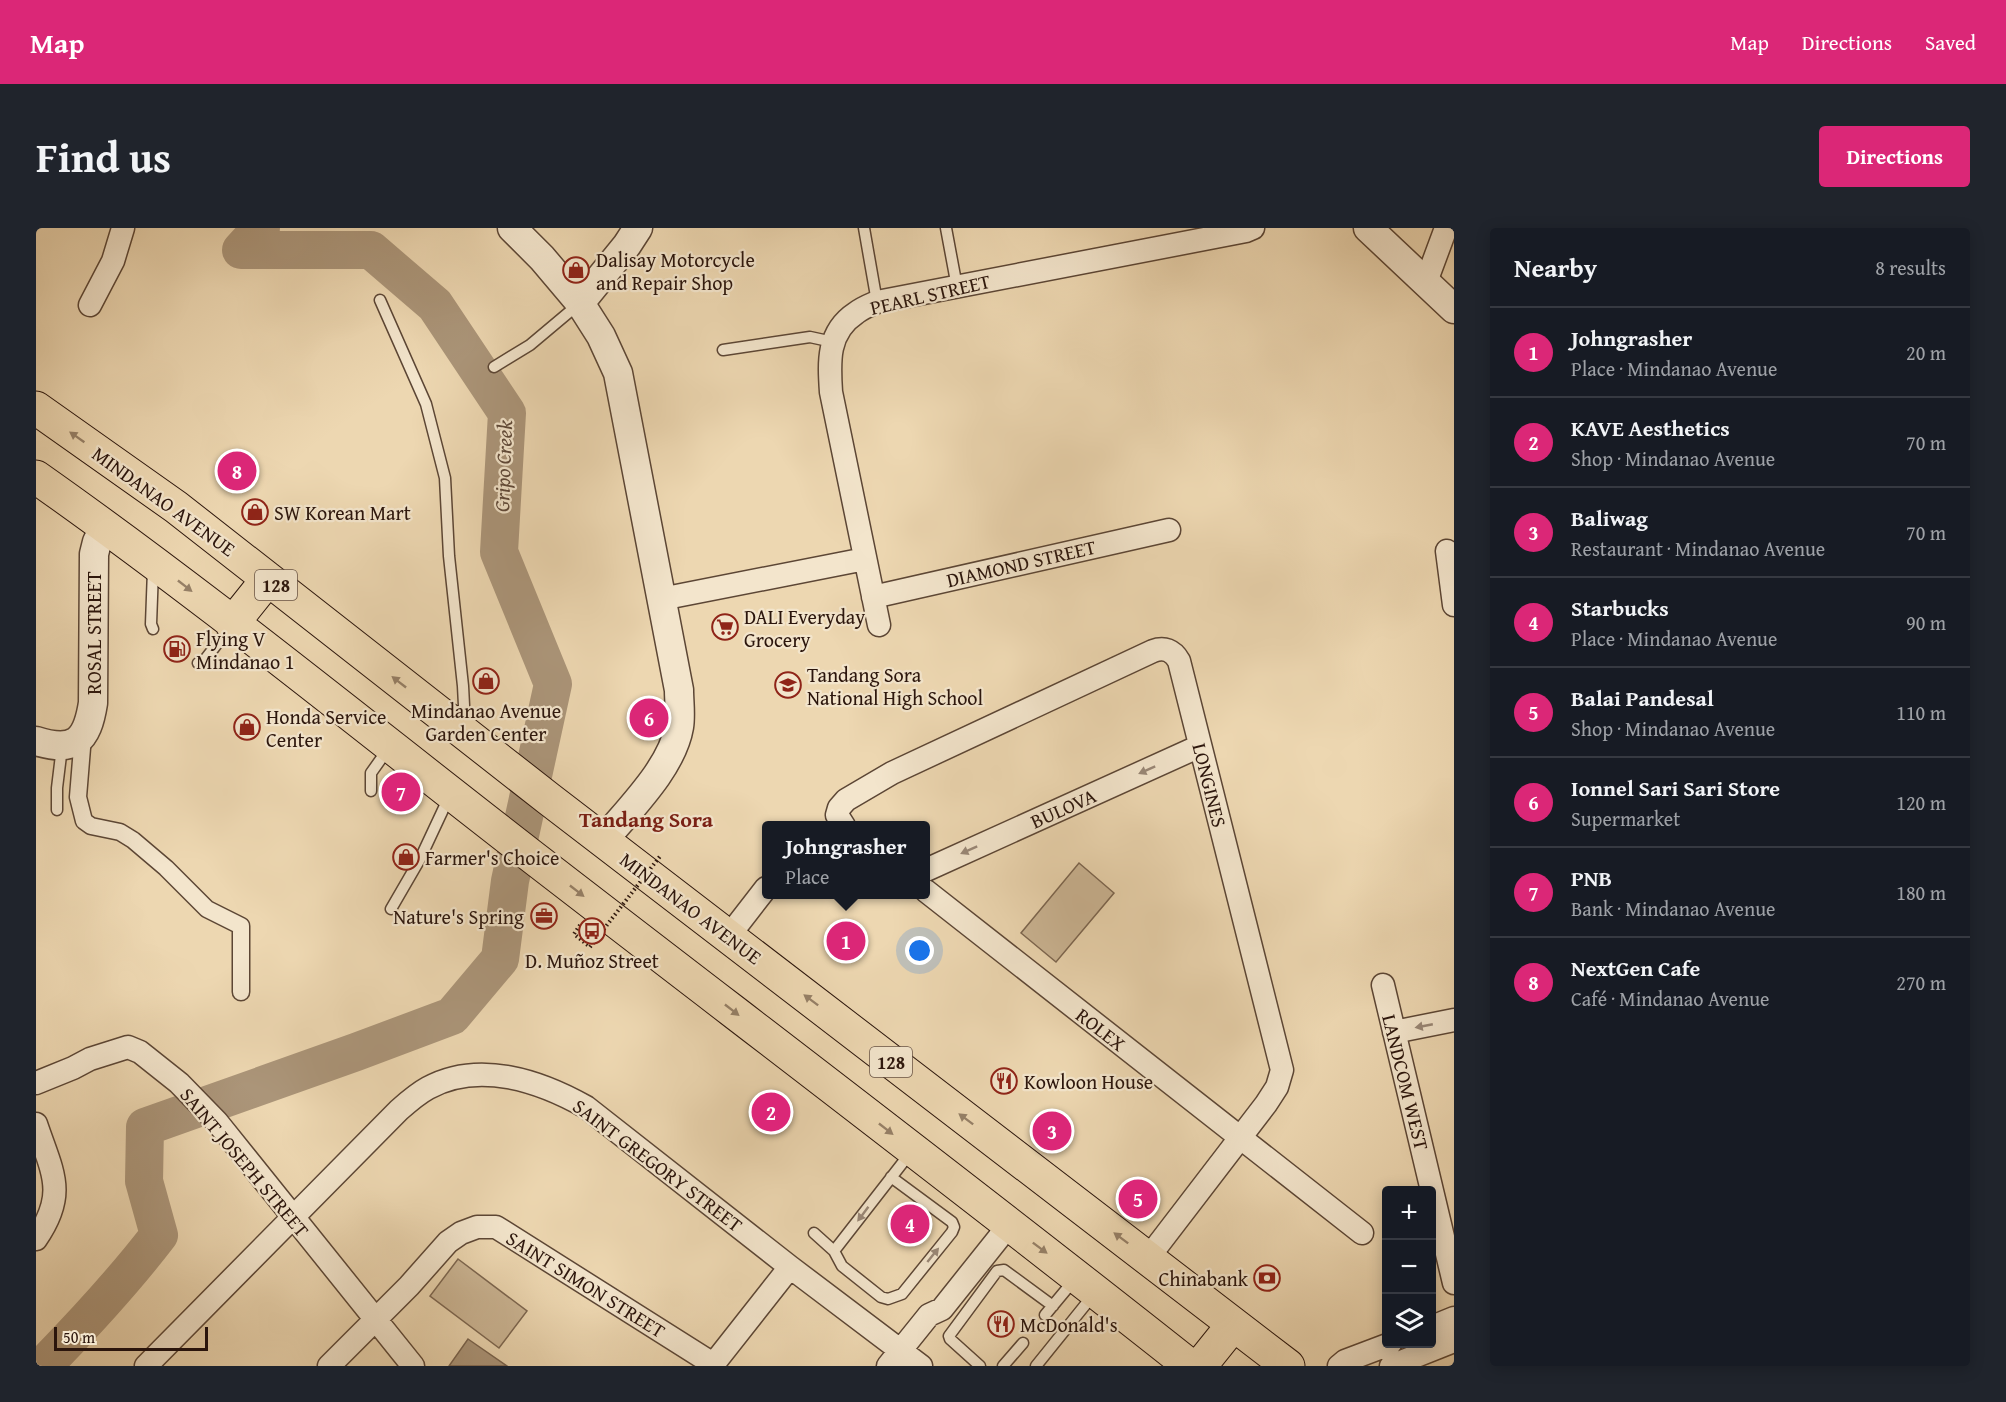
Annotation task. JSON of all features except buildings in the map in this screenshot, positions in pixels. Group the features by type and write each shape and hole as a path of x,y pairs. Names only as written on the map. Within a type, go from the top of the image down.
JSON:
{"main road":[{"name":"MINDANAO AVENUE","path":"36,408 176,507 511,770 1288,1366"},
{"path":"36,477 153,561 1190,1366"},
{"path":"232,624 268,579"},
{"path":"1200,1366 1233,1324"}],"street":[{"path":"90,306 114,261 123,228"},
{"path":"512,228 542,258 580,303 601,336 618,373 679,690 680,725 674,748 660,771 603,841"},
{"path":"580,303 638,228"},
{"name":"PEARL STREET","path":"879,625 831,392 829,363 833,342 855,313 877,302 1253,228"},
{"path":"1368,228 1454,309"},
{"path":"1426,282 1446,228"},
{"name":"ROSAL STREET","path":"59,743 90,724 93,703 93,567 97,542 105,525"},
{"name":"DIAMOND STREET","path":"873,597 1169,530"},
{"path":"1447,551 1454,605"},
{"path":"661,599 865,559"},
{"name":"LONGINES","path":"837,821 839,808 846,800 892,773 1160,649 1175,654 1179,660 1281,1070 1277,1088 1148,1258"},
{"path":"59,743 82,748 78,797 84,821 91,826 120,832 133,840 166,868 207,909 241,926 241,992"},
{"name":"BULOVA","path":"930,868 1200,746"},
{"path":"728,937 762,893"},
{"name":"ROLEX","path":"930,894 1362,1233"},
{"name":"LANDCOM WEST","path":"1383,985 1454,1283"},
{"path":"1394,1032 1454,1020"},
{"name":"SAINT JOSEPH STREET","path":"36,1083 90,1059 128,1047 140,1052 179,1083 217,1122 413,1366"},
{"name":"SAINT GREGORY STREET","path":"146,1366 413,1098 447,1080 469,1075 510,1077 539,1084 586,1107 790,1267 894,1358 921,1366"},
{"path":"36,1124 55,1182 53,1209 36,1239"},
{"path":"894,1358 929,1315 931,1299 1003,1220"},
{"name":"SAINT SIMON STREET","path":"329,1366 448,1242 461,1233 477,1227 496,1227 712,1365"},
{"path":"712,1365 790,1267"},
{"path":"1436,1325 1454,1318"},
{"path":"1391,1366 1454,1341"},
{"path":"1339,1366 1382,1347"}],"lane":[{"path":"864,228 877,302"},
{"path":"946,228 957,286"},
{"path":"380,300 426,404 445,478 449,555 463,686 465,734"},
{"path":"494,367 530,345 580,303"},
{"path":"723,350 810,337 833,342"},
{"path":"153,561 151,624 153,629"},
{"path":"198,663 203,662 232,624"},
{"path":"57,810 59,743"},
{"path":"372,791 371,773 390,746"},
{"path":"391,909 420,859 450,793"},
{"path":"834,1251 912,1150"},
{"path":"814,1233 834,1251 842,1266 881,1297 895,1298 902,1294 954,1227 952,1222 891,1177"},
{"path":"980,1366 949,1336 997,1271 1004,1270 1053,1306"},
{"path":"1045,1315 1053,1306 1087,1284"},
{"path":"1036,1366 1087,1284"},
{"path":"1003,1366 1023,1343"}],"path":[{"path":"574,934 590,947 661,855"}],"shaded area":[{"path":"1079,863 1114,893 1056,962 1021,933"},
{"path":"458,1259 527,1311 499,1348 430,1296"},
{"path":"468,1339 507,1366 449,1366"}],"waterway":[{"name":"Gripo Creek","path":"43,1366 103,1302 159,1235 144,1181 145,1127 452,1016 500,959 510,881 553,684 499,552 507,413 435,305 371,250 241,250 261,228"}],"place":[{"name":"Dalisay Motorcycle and Repair Shop","path":"576,270"},
{"name":"NextGen Cafe","path":"237,471"},
{"name":"SW Korean Mart","path":"255,512"},
{"name":"DALI Everyday Grocery","path":"725,627"},
{"name":"Flying V Mindanao 1","path":"177,649"},
{"name":"Mindanao Avenue Garden Center","path":"486,681"},
{"name":"Tandang Sora National High School","path":"788,685"},
{"name":"Ionnel Sari Sari Store","path":"649,718"},
{"name":"Honda Service Center","path":"247,727"},
{"name":"PNB","path":"401,792"},
{"name":"Farmer's Choice","path":"406,857"},
{"name":"Nature's Spring","path":"544,916"},
{"name":"D. Muñoz Street","path":"592,931"},
{"name":"Johngrasher","path":"846,941"},
{"name":"Kowloon House","path":"1004,1081"},
{"name":"KAVE Aesthetics","path":"771,1112"},
{"name":"Baliwag","path":"1052,1131"},
{"name":"Balai Pandesal","path":"1138,1199"},
{"name":"Starbucks","path":"910,1224"},
{"name":"Chinabank","path":"1267,1278"},
{"name":"McDonald's","path":"1001,1324"}],"district":[{"name":"Tandang Sora","path":"646,819"}]}
